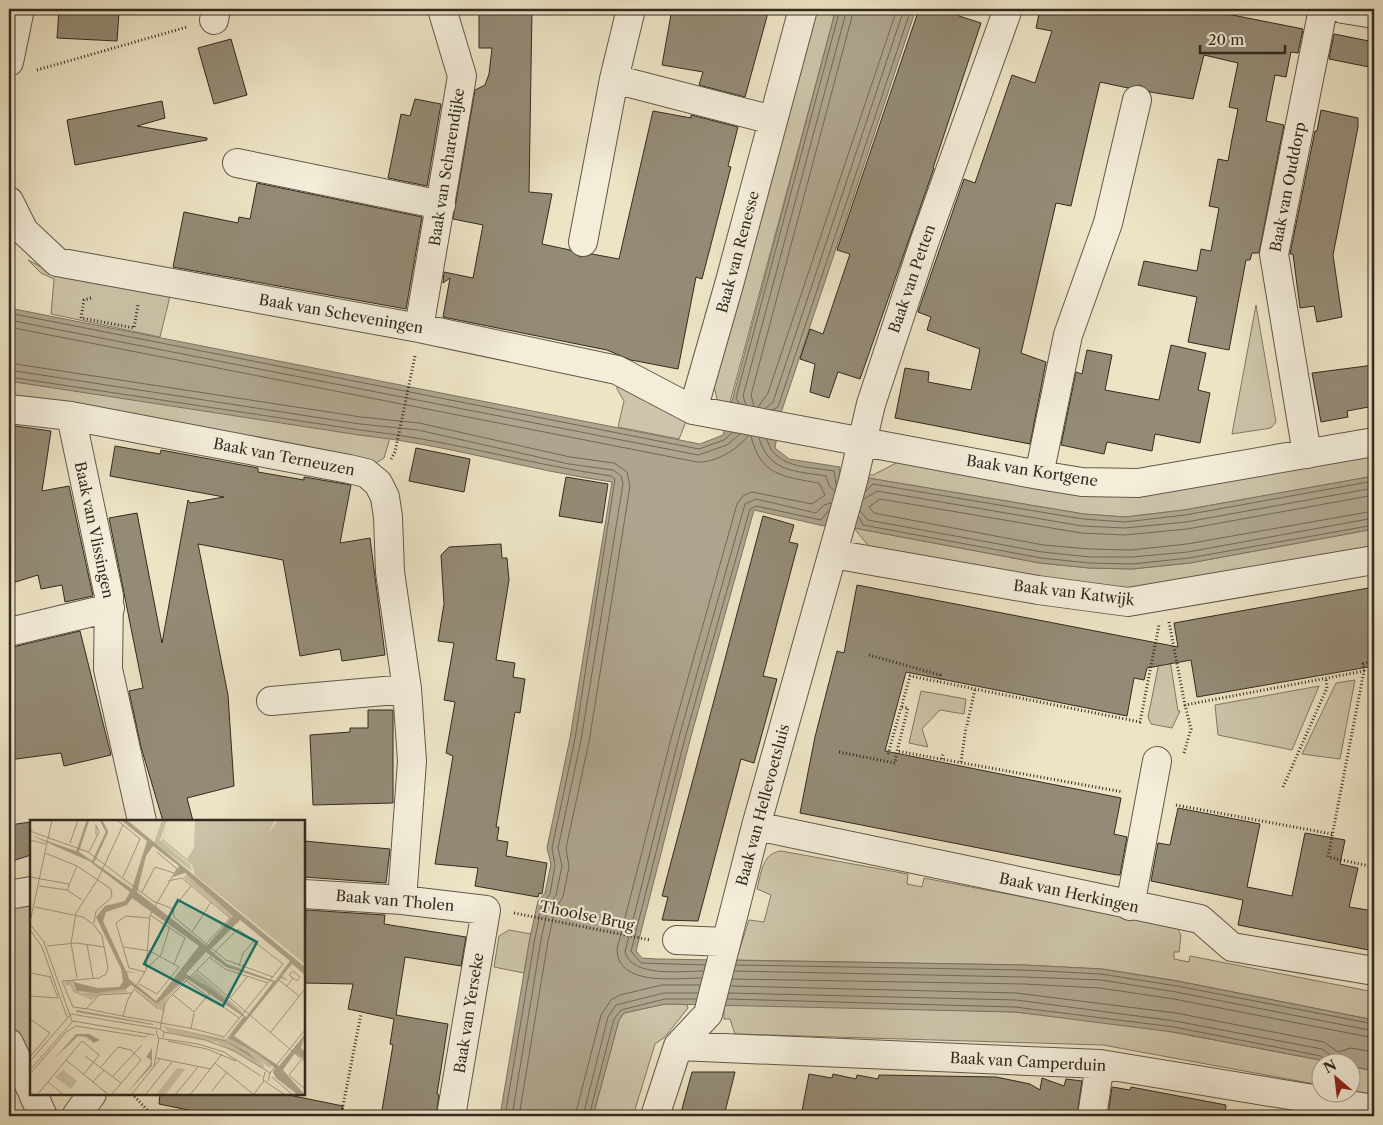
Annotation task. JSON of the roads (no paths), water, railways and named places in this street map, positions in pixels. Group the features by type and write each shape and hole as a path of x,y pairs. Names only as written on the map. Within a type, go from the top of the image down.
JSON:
{"street":[{"path":"18,67 20,9"},
{"name":"Baak van Scharendijke","path":"419,328 442,205 462,76 442,9"},
{"path":"583,242 614,79 631,9"},
{"name":"Baak van Renesse","path":"693,410 803,9"},
{"name":"Baak van Petten","path":"833,554 871,404 924,243 1008,9"},
{"name":"Baak van Ouddorp","path":"1307,454 1274,254 1323,9"},
{"path":"1343,9 1374,14"},
{"path":"614,79 773,120"},
{"path":"1039,475 1068,335 1108,223 1137,100"},
{"path":"237,164 442,205"},
{"name":"Baak van Scheveningen","path":"9,202 24,231 57,262 419,328 617,370 693,410"},
{"name":"Baak van Terneuzen","path":"9,408 71,416 349,469 366,474 378,483 385,497 390,572 407,689 412,761 402,900"},
{"name":"Baak van Kortgene","path":"693,410 1082,482 1138,483 1374,442"},
{"name":"Baak van Vlissingen","path":"71,416 110,608 108,669 142,820"},
{"name":"Baak van Katwijk","path":"833,554 1038,590 1128,602 1374,560"},
{"name":"Baak van Hellevoetsluis","path":"678,1046 708,1014 756,826 833,554"},
{"path":"9,632 110,608"},
{"path":"271,701 407,689"},
{"path":"1130,906 1170,759"},
{"name":"Baak van Herkingen","path":"756,826 1130,906 1200,919 1232,947 1374,971"},
{"path":"9,895 30,891"},
{"name":"Baak van Tholen","path":"305,894 402,900 486,910"},
{"name":"Baak van Yerseke","path":"452,1116 486,910"},
{"path":"677,940 726,942"},
{"path":"9,1043 30,1087"},
{"path":"655,1116 678,1046"},
{"name":"Baak van Camperduin","path":"678,1046 1100,1064 1374,1109"},
{"path":"1092,1116 1100,1064"},
{"path":"33,1095 43,1116"},
{"path":"76,1116 91,1095"}],"water":[{"path":"836,9 916,9 781,413 775,448 789,459 840,467 839,481 865,488 868,478 1084,514 1125,517 1184,510 1374,476 1374,529 1190,563 1132,569 1089,568 1040,563 854,528 856,521 824,526 754,510 690,740 636,951 642,958 657,959 1024,965 1102,969 1177,981 1374,1020 1374,1071 1360,1068 1360,1052 1310,1052 1310,1058 1173,1032 1015,1012 665,1004 624,1013 619,1020 593,1116 500,1116 530,937 538,901 545,893 551,864 547,848 570,738 612,482 549,471 423,444 9,381 9,308 700,444 723,435"}]}
